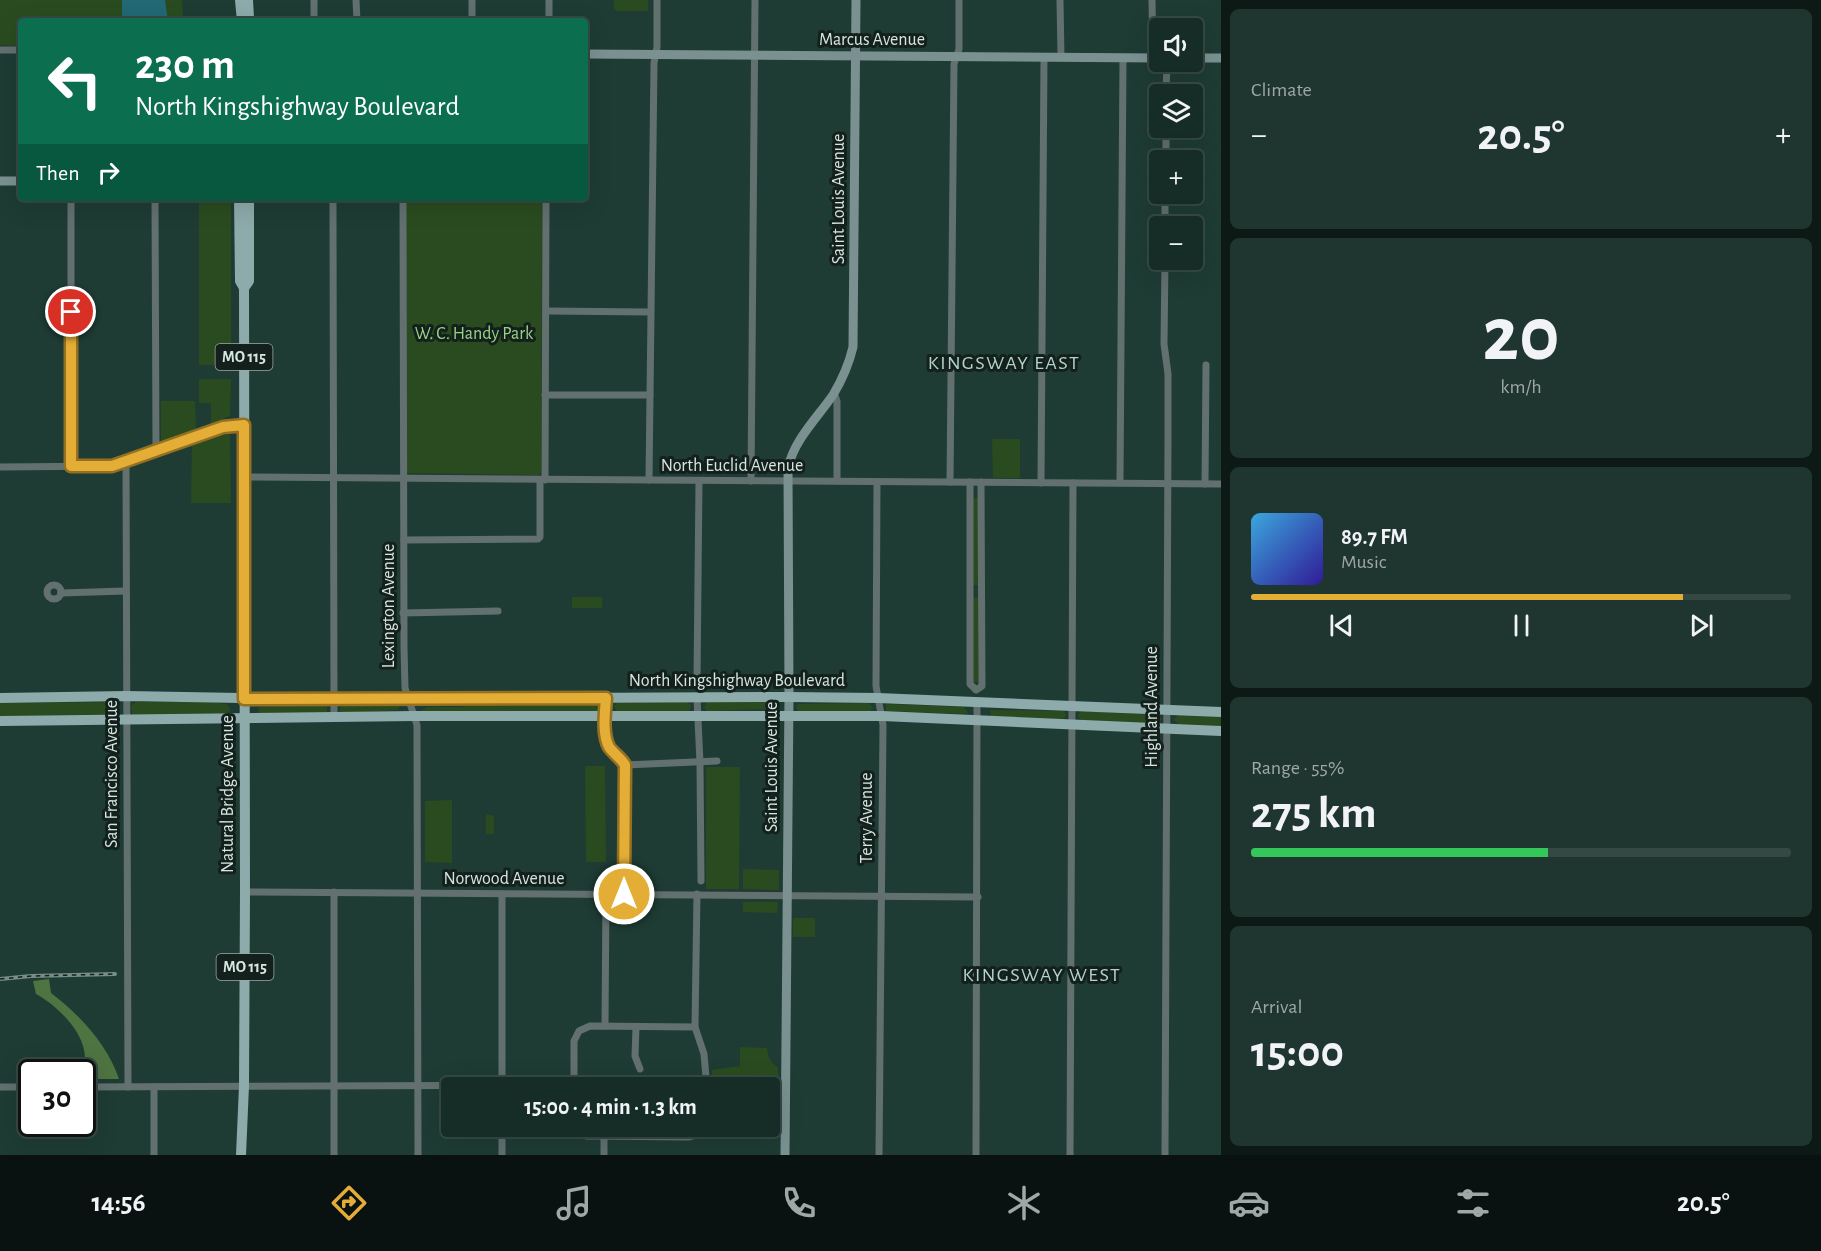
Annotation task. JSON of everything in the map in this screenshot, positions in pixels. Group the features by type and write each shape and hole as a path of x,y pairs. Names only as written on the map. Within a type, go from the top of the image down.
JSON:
{"main road":[{"path":"235,0 236,18"},
{"path":"240,0 242,18"},
{"path":"248,0 249,18"},
{"name":"Natural Bridge Avenue","path":"239,201 240,281 244,288 245,892 244,1086 241,1155"},
{"path":"244,201 249,240"},
{"name":"Natural Bridge Avenue","path":"244,288 249,281 249,201"},
{"name":"North Kingshighway Boulevard","path":"0,698 205,696 244,699 878,698 1221,712"},
{"name":"North Kingshighway Boulevard","path":"0,720 414,716 882,716 1221,731"}],"street":[{"path":"314,0 314,18"},
{"path":"356,0 357,18"},
{"path":"472,0 472,18"},
{"path":"549,0 549,18"},
{"path":"649,480 657,0"},
{"path":"751,481 755,0"},
{"name":"Saint Louis Avenue","path":"784,1155 789,697 788,481 789,465 794,449 834,393 848,365 855,333 856,0"},
{"path":"950,482 954,64 959,49 959,0"},
{"path":"1060,0 1061,57"},
{"path":"1152,0 1153,18"},
{"path":"0,50 18,50"},
{"name":"Marcus Avenue","path":"588,54 1149,58"},
{"path":"1041,483 1044,57"},
{"path":"1120,483 1123,58"},
{"path":"1203,58 1221,58"},
{"path":"0,181 18,181"},
{"path":"71,201 71,466"},
{"path":"155,201 156,451"},
{"path":"333,201 334,717"},
{"name":"Lexington Avenue","path":"403,201 403,613 405,688 417,725 418,1155"},
{"path":"404,540 538,539 540,537 545,395 546,201"},
{"name":"Highland Avenue","path":"1164,270 1164,344 1168,374 1165,1155"},
{"path":"546,311 650,312"},
{"path":"1205,484 1206,366"},
{"path":"834,393 837,401 837,481"},
{"path":"545,395 650,395"},
{"path":"0,467 112,466 223,427 244,425"},
{"name":"San Francisco Avenue","path":"126,462 128,1087"},
{"name":"North Euclid Avenue","path":"243,477 1221,484"},
{"path":"697,681 699,480"},
{"name":"Terry Avenue","path":"876,482 876,686 882,716 879,1155"},
{"path":"970,482 970,684 976,690 982,686 981,482"},
{"path":"1070,1155 1072,483"},
{"path":"61,593 125,591"},
{"path":"403,613 498,611"},
{"path":"606,698 607,740 610,749 625,765 624,894"},
{"path":"697,698 701,881"},
{"path":"976,1155 977,702"},
{"path":"625,765 717,761"},
{"name":"Norwood Avenue","path":"245,892 978,897"},
{"path":"334,892 334,1155"},
{"path":"502,894 502,1077"},
{"path":"604,1026 606,894"},
{"path":"697,894 695,1026 704,1054 706,1077"},
{"path":"574,1077 574,1041 579,1031 590,1026 695,1026"},
{"path":"636,1027 635,1056 640,1069"},
{"path":"96,1087 441,1085"},
{"path":"0,1087 18,1087"},
{"path":"154,1087 154,1155"},
{"path":"780,1098 785,1098"},
{"path":"502,1137 502,1155"},
{"path":"604,1137 604,1155"}],"green space":[{"path":"0,0 182,0 183,18 18,18 18,46 0,45"},
{"path":"614,0 648,0 648,11 617,11 614,9"},
{"path":"199,201 231,201 231,365 199,365"},
{"name":"W. C. Handy Park","path":"406,201 542,201 541,472 539,475 407,473"},
{"path":"199,379 231,379 230,416 211,424 211,403 199,403"},
{"path":"161,401 195,401 196,431 161,442"},
{"path":"230,434 231,503 191,503 192,445"},
{"path":"992,439 1020,439 1020,478 993,478"},
{"path":"973,498 978,498 978,585 972,585"},
{"path":"572,597 602,597 602,608 572,608"},
{"path":"973,598 978,598 978,682 972,682"},
{"path":"113,702 118,705 119,710 116,715 0,716 0,703"},
{"path":"136,702 211,702 227,704 231,710 228,713 135,715 132,713 131,706"},
{"path":"687,702 691,705 688,711 617,712 614,706 617,703"},
{"path":"707,702 777,702 780,705 777,709 707,711 704,708"},
{"path":"595,703 600,705 600,710 597,712 423,712 422,710 427,707 461,707 477,704"},
{"path":"869,703 873,708 870,711 799,711 796,708 798,704"},
{"path":"323,704 327,706 327,713 258,713 259,707"},
{"path":"342,704 397,704 400,706 398,710 341,713 339,709"},
{"path":"886,704 964,707 968,713 886,711"},
{"path":"990,710 1064,711 1066,715 1064,719 991,717"},
{"path":"1082,711 1158,715 1162,719 1158,724 1083,721 1078,717"},
{"path":"1178,715 1221,716 1221,726 1179,724 1174,720"},
{"path":"585,766 605,766 606,862 586,862"},
{"path":"706,767 740,767 739,889 706,889"},
{"path":"452,800 452,863 425,862 425,801"},
{"path":"486,814 494,816 494,834 486,834"},
{"path":"743,869 779,870 779,890 743,889"},
{"path":"743,902 778,902 777,913 743,912"},
{"path":"793,918 815,918 815,937 793,937"},
{"path":"49,979 51,993 72,1011 100,1042 119,1079 96,1079 96,1059 85,1059 82,1042 72,1025 58,1010 36,994 33,981"},
{"path":"740,1047 767,1048 770,1059 778,1067 778,1077 712,1077 712,1070 740,1066"}],"water":[{"path":"122,0 165,0 168,18 122,18"}],"railway":[{"path":"0,979 115,974"}],"district":[{"name":"KINGSWAY EAST","path":"1004,363"},
{"name":"KINGSWAY WEST","path":"1042,975"}],"route":[{"path":"71,312 71,466 117,465 223,427 244,425 244,699 606,698 607,740 610,749 625,765 624,894"}]}
